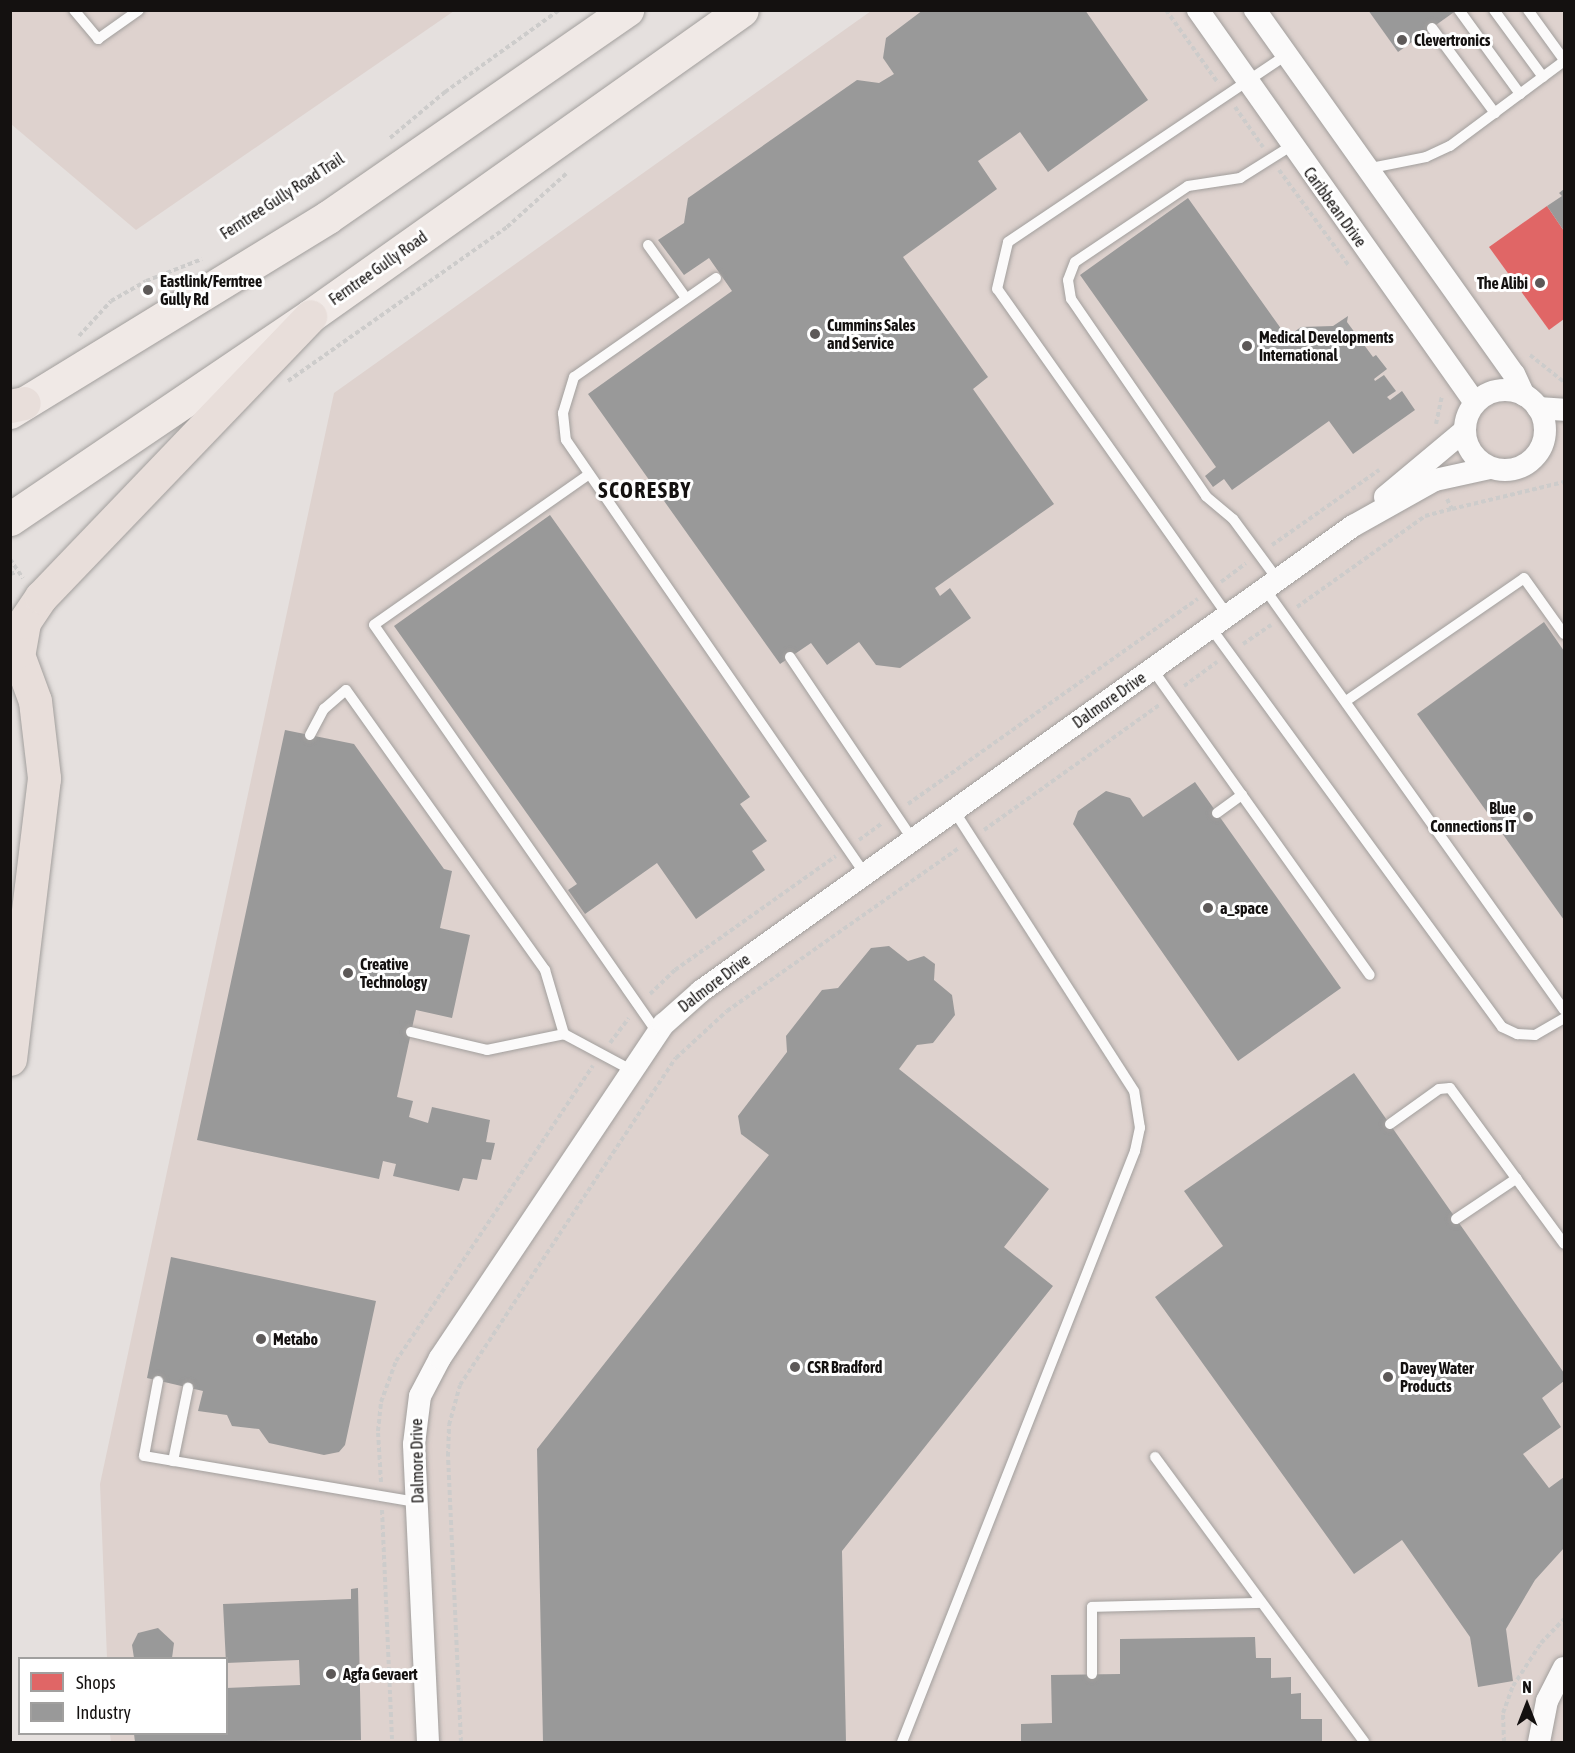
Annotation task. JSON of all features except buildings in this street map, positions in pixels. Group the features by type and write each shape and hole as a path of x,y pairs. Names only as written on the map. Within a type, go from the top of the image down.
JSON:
{"highway":[{"path":"10,1059 44,778 41,728 15,642 24,622 41,597 310,316"}],"main road":[{"path":"15,407 328,217 627,10"},
{"name":"Ferntree Gully Road","path":"10,519 310,316 742,10"}],"street":[{"name":"Caribbean Drive","path":"1197,10 1235,87 1291,146 1475,402"},
{"path":"1255,10 1514,374 1531,401 1545,432 1554,443 1521,466 1490,468 1472,453 1464,431 1475,402 1500,390 1531,401 1564,410"},
{"name":"Dalmore Drive","path":"1353,526 1422,462 1464,431"},
{"name":"Dalmore Drive","path":"428,1743 414,1427 425,1384 631,1070 658,1033 701,991 1353,526 1435,480 1490,468"},
{"path":"1539,1743 1547,1701 1564,1668"}],"lane":[{"path":"74,10 98,39 139,10"},
{"path":"1459,10 1520,94"},
{"path":"1494,10 1543,77"},
{"path":"1366,169 1426,157 1450,146 1564,60 1528,10"},
{"path":"1432,28 1495,112"},
{"path":"1286,55 1235,87 1008,242 997,289 1209,591 1229,653 1502,1027 1517,1034 1535,1035 1564,1018"},
{"path":"1291,146 1240,178 1188,186 1075,262 1068,286 1071,299 1206,496 1233,519 1259,554 1284,615 1564,1010"},
{"path":"648,245 686,298"},
{"path":"716,278 583,368 571,383 562,413 563,429 572,451 588,475 865,874"},
{"path":"588,475 374,625 658,1033"},
{"path":"1346,701 1524,578 1564,634"},
{"path":"790,657 913,840"},
{"path":"1153,670 1370,975"},
{"path":"310,735 324,709 346,690 545,970 564,1034"},
{"path":"1217,813 1242,795"},
{"path":"902,1743 1135,1151 1140,1128 1134,1091 954,811"},
{"path":"411,1032 487,1050 564,1034 631,1070"},
{"path":"1390,1124 1439,1089 1450,1088 1564,1244"},
{"path":"1456,1219 1517,1178"},
{"path":"158,1381 144,1456 417,1502"},
{"path":"173,1461 188,1388"},
{"path":"1155,1457 1364,1743"},
{"path":"1092,1674 1092,1607 1261,1603"}],"path":[{"path":"383,145 445,92 559,10"},
{"path":"1167,10 1235,87 1271,158 1353,272"},
{"path":"287,382 507,227 567,173"},
{"name":"Ferntree Gully Road Trail","path":"75,341 111,301 146,281 208,256"},
{"path":"1527,351 1564,381"},
{"path":"1435,386 1442,396 1449,390"},
{"path":"392,1743 379,1418 396,1361 601,1054 639,1005 675,970 1383,467"},
{"path":"461,1743 448,1456 452,1407 460,1385 676,1058 696,1038 1229,653 1425,516 1564,482"},
{"path":"1442,490 1452,509"},
{"path":"10,559 17,572 41,597"},
{"path":"10,574 17,572"},
{"path":"1504,1743 1503,1713 1513,1686 1541,1643 1564,1619"}],"shaded area":[{"path":"11,11 454,11 136,230 11,124"},
{"path":"871,11 1564,11 1564,1742 111,1742 110,1735 228,1735 228,1657 107,1657 100,1484 334,393"}],"place":[{"name":"Clevertronics","path":"1402,40"},
{"name":"The Alibi","path":"1540,283"},
{"name":"Eastlink/Ferntree Gully Rd","path":"148,290"},
{"name":"Cummins Sales and Service","path":"815,334"},
{"name":"Medical Developments International","path":"1247,346"},
{"name":"Blue Connections IT","path":"1528,817"},
{"name":"a_space","path":"1208,908"},
{"name":"Creative Technology","path":"348,973"},
{"name":"Metabo","path":"261,1339"},
{"name":"CSR Bradford","path":"795,1367"},
{"name":"Davey Water Products","path":"1388,1377"},
{"name":"Agfa Gevaert","path":"331,1674"}],"district":[{"name":"SCORESBY","path":"645,491"}]}
